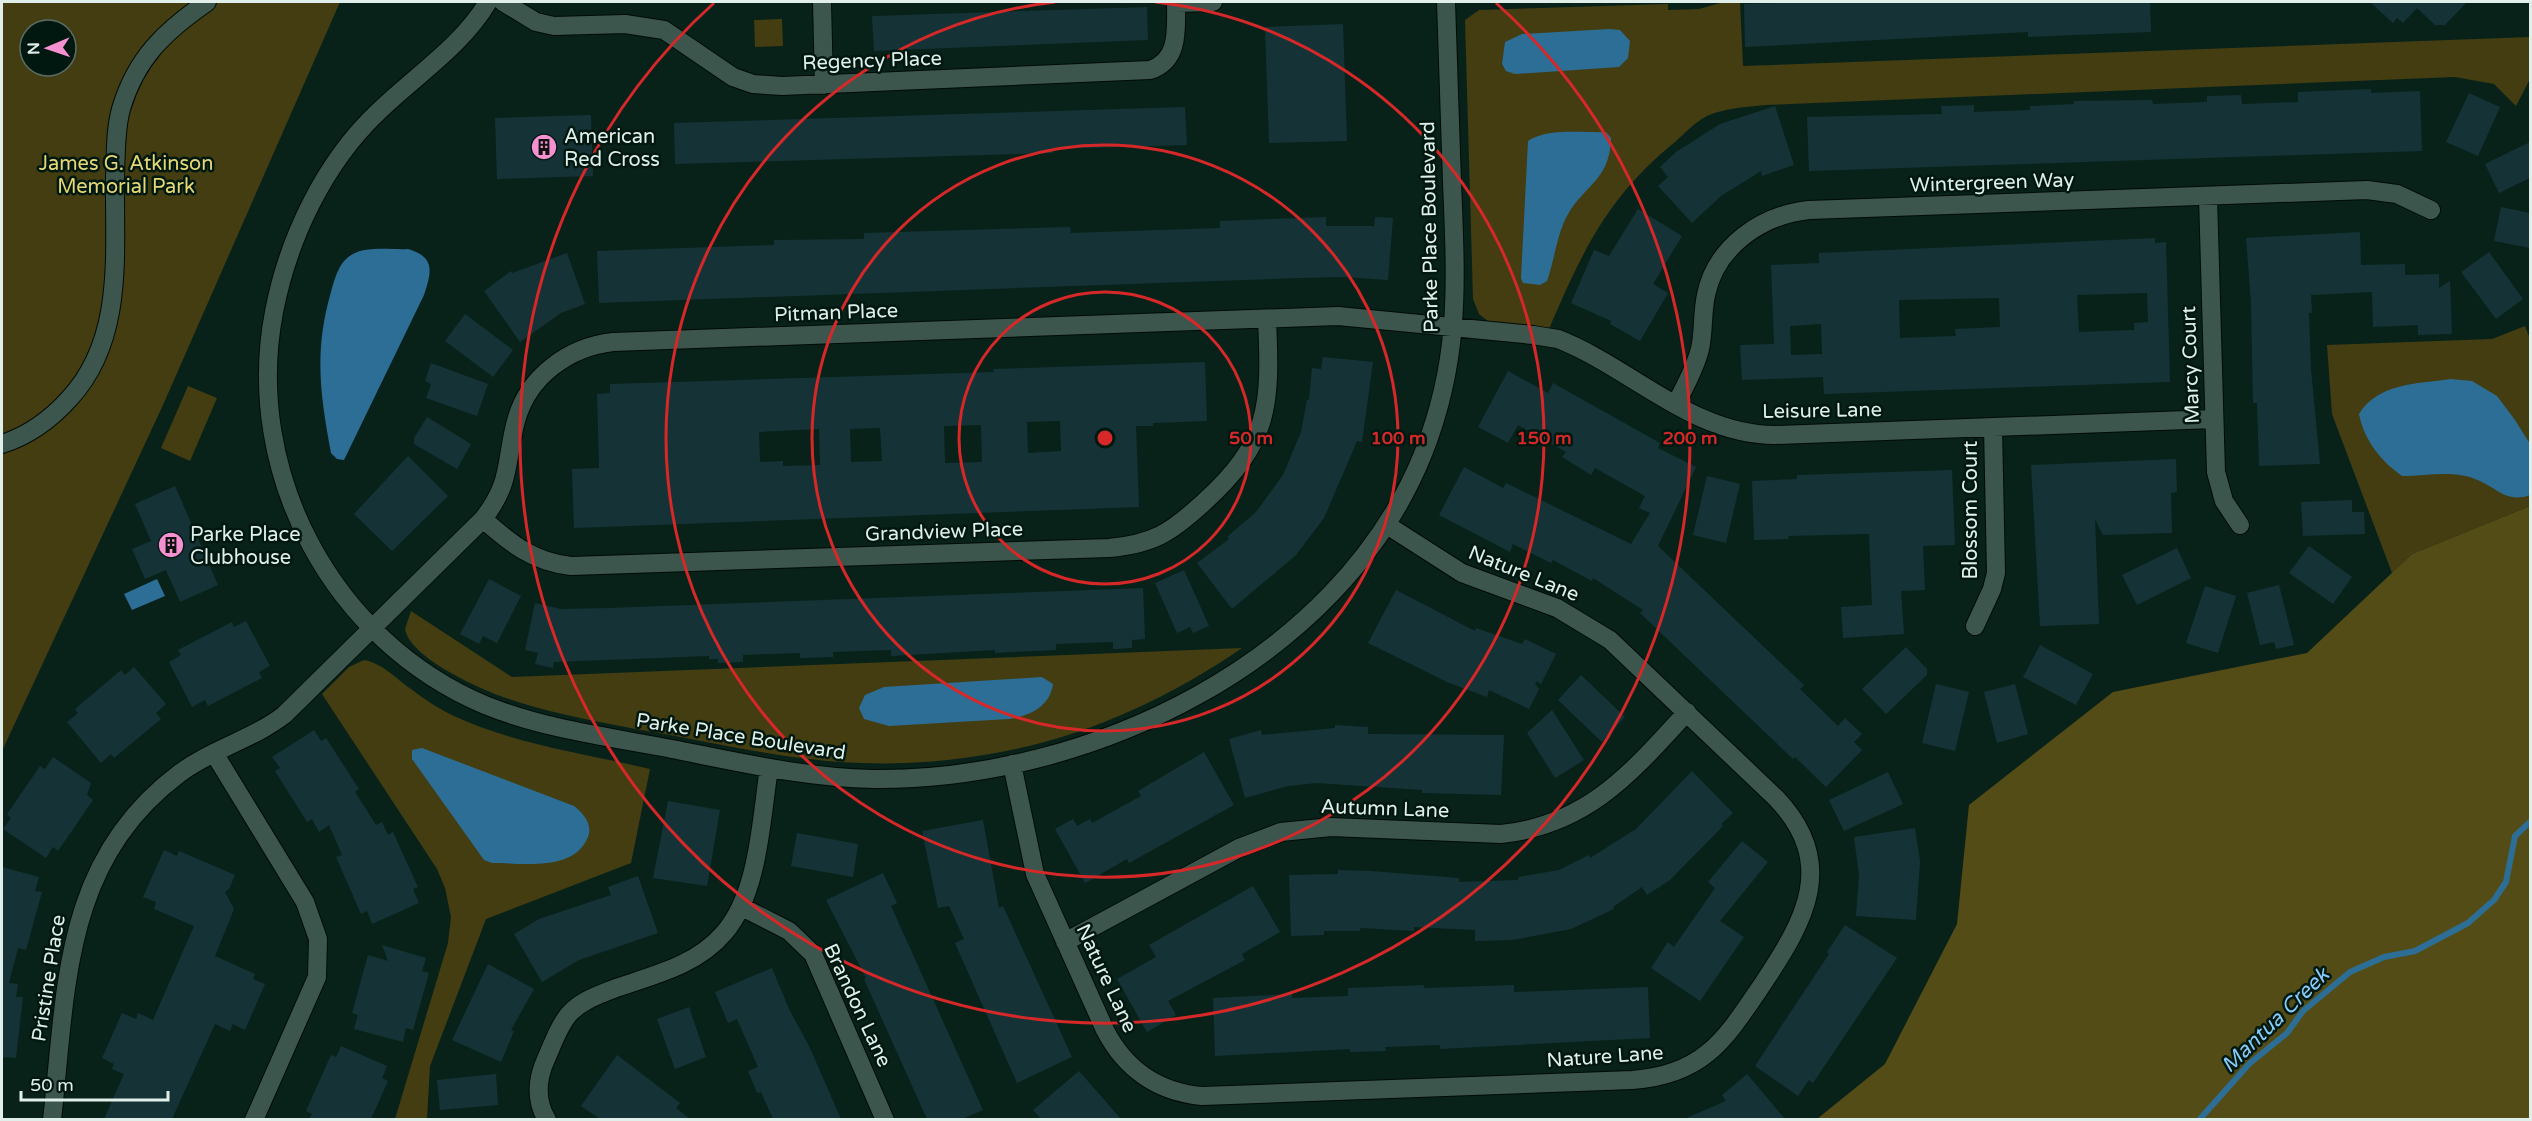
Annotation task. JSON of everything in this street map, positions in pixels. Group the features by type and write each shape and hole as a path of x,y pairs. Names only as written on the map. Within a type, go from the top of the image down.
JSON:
{"street":[{"path":"2,444 18,437 53,415 74,394 96,359 108,325 113,293 116,147 123,103 142,63 158,40 207,2"},
{"name":"Parke Place Boulevard","path":"488,2 466,32 369,121 333,165 321,185 288,260 274,312 269,355 269,397 275,445 284,478 296,514 319,562 337,588 372,628 430,676 464,695 503,711 554,726 769,768 844,777 891,778 964,772 1012,764 1070,749 1128,729 1182,703 1235,672 1290,633 1324,602 1360,562 1387,525 1411,481 1434,424 1448,370 1455,327 1456,283 1446,2"},
{"name":"Regency Place","path":"503,2 545,25 564,27 625,24 664,30 733,77 753,84 824,85 1150,70 1164,63 1173,50 1176,34 1176,2 1213,2"},
{"path":"822,2 824,85"},
{"name":"Wintergreen Way","path":"1676,404 1696,362 1702,337 1706,295 1713,274 1737,241 1762,223 1779,216 1809,210 2378,191 2397,194 2431,210"},
{"name":"Marcy Court","path":"2208,197 2217,482 2229,510 2240,525"},
{"name":"Pitman Place","path":"372,628 483,519 505,482 516,419 539,379 559,360 592,346 613,342 1349,316 1455,327"},
{"name":"Grandview Place","path":"483,519 516,547 535,558 571,566 1109,548 1143,543 1171,530 1232,477 1254,444 1264,415 1268,391 1267,320"},
{"name":"Leisure Lane","path":"1455,327 1558,339 1718,426 1758,435 2214,419"},
{"name":"Blossom Court","path":"1975,626 1992,589 1996,573 1993,427"},
{"name":"Nature Lane","path":"1012,764 1031,861 1065,942 1105,1030 1122,1058 1149,1080 1183,1093 1202,1096 1632,1080 1677,1072 1706,1056 1733,1027 1796,933 1806,906 1810,884 1809,863 1804,842 1788,811 1637,663 1590,626 1546,604 1462,573 1387,525"},
{"name":"Pristine Place","path":"52,1119 71,953 80,912 90,886 110,849 141,810 178,774 275,721 372,628"},
{"name":"Autumn Lane","path":"1065,942 1239,848 1281,832 1331,827 1501,834 1523,831 1557,821 1590,805 1611,790 1645,758 1687,712"},
{"path":"214,753 305,902 318,939 317,977 254,1119"},
{"path":"547,1119 540,1098 538,1079 560,1027 570,1013 594,997 696,958 723,934 741,907 751,873 769,768"},
{"name":"Brandon Lane","path":"741,907 789,931 813,954 885,1119"}],"green space":[{"name":"James G. Atkinson Memorial Park","path":"2,2 340,2 163,405 2,751"},
{"path":"1724,2 1740,2 1743,66 2530,37 2530,79 2516,106 2494,84 2455,77 1765,105 1721,111 1707,116 1690,128 1651,163 1614,205 1585,250 1549,329 1489,322 1479,314 1473,299 1465,20 1479,10 1668,4 1668,10 1699,9"},
{"path":"782,19 783,46 755,47 754,20"},
{"path":"2525,326 2530,339 2530,506 2412,554 2392,573 2332,414 2327,345 2492,339"},
{"path":"188,386 217,398 190,461 161,448"},
{"path":"411,611 512,677 1242,648 1188,682 1131,711 1042,743 974,757 937,761 838,762 742,749 587,720 506,698 464,680 419,651 405,629"},
{"path":"364,660 383,668 443,710 478,726 526,741 650,769 631,863 486,919 430,1066 427,1119 395,1119 448,943 451,917 445,888 437,869 322,694 349,667"}],"shaded area":[{"path":"2530,506 2530,1119 1817,1119 1885,1064 1957,924 1969,805 2113,692 2307,653 2412,554"}],"water":[{"path":"1620,30 1630,41 1628,58 1619,67 1515,74 1506,71 1502,64 1505,42 1522,34"},
{"path":"1606,132 1611,138 1606,165 1564,222 1547,281 1540,285 1523,283 1521,278 1528,141 1545,134"},
{"path":"373,249 408,249 423,256 429,266 429,279 424,295 344,460 337,459 331,453 320,372 322,334 334,281 341,265 353,254"},
{"path":"2450,379 2472,381 2497,396 2515,420 2530,444 2530,495 2510,496 2471,477 2461,475 2402,476 2374,449 2361,424 2359,414 2367,404 2377,396 2399,387"},
{"path":"157,579 165,596 132,610 124,594"},
{"path":"1042,677 1053,684 1048,699 1031,713 1009,719 889,726 864,719 859,708 865,695 884,687"},
{"path":"422,748 574,806 584,815 588,823 588,837 581,848 560,861 532,864 492,863 484,860 412,759 412,750"}],"building":[{"path":"2150,2 2151,32 2028,37 2028,32 1745,47 1744,4"},
{"path":"2370,2 2467,2 2445,25 2435,25 2417,8 2403,23 2397,18 2393,23"},
{"path":"1147,7 1148,40 874,51 872,16"},
{"path":"1343,24 1347,141 1269,143 1265,27"},
{"path":"2371,89 2371,93 2420,91 2422,151 1809,171 1807,117 1942,114 1941,106 1974,105 1974,112 2030,110 2030,106 2074,104 2074,101 2152,100 2153,104 2207,102 2207,96 2241,95 2242,104 2298,102 2298,92"},
{"path":"2469,93 2500,107 2478,156 2446,142"},
{"path":"1775,106 1794,165 1762,176 1761,171 1721,196 1692,223 1658,186 1668,177 1660,167 1676,152 1720,124"},
{"path":"1185,107 1187,145 1053,149 1053,153 675,164 674,123"},
{"name":"American Red Cross","path":"591,115 593,176 497,179 495,118"},
{"path":"2530,142 2530,178 2499,193 2485,164"},
{"path":"2501,207 2530,213 2530,248 2494,241"},
{"path":"1638,209 1682,236 1653,284 1668,293 1640,341 1610,324 1611,321 1571,303 1594,250 1609,256"},
{"path":"1326,217 1326,226 1374,226 1375,217 1393,218 1388,280 1343,277 1299,278 599,303 597,251 774,245 774,240 864,239 864,233 1070,227 1071,233 1220,228 1220,221"},
{"path":"2360,232 2361,265 2405,264 2405,275 2439,274 2439,288 2450,281 2452,334 2418,335 2418,325 2373,327 2372,292 2311,295 2312,313 2309,313 2311,369 2320,464 2259,466 2257,403 2253,403 2251,303 2246,238"},
{"path":"2155,238 2155,243 2166,242 2170,382 1824,394 1823,377 1742,380 1740,345 1774,344 1771,265 1819,263 1819,253","holes":["2147,293 2148,322 2134,323 2134,330 2079,332 2077,295","1999,298 2000,327 1955,329 1956,336 1900,338 1899,300","1821,324 1822,354 1791,355 1790,326"]},
{"path":"2489,252 2523,299 2496,319 2461,272"},
{"path":"567,253 585,304 561,313 520,342 484,291 511,271 512,273"},
{"path":"465,314 513,350 493,377 445,341"},
{"path":"1323,357 1373,362 1362,442 1357,441 1324,518 1296,555 1232,609 1197,563 1229,539 1227,537 1256,512 1283,475 1301,432 1307,400 1309,400 1312,368 1321,369"},
{"path":"1205,362 1207,421 1136,426 1139,507 574,528 572,469 599,468 597,394 610,393 610,384 994,372 993,369","holes":["1060,421 1061,451 1028,453 1027,422","981,425 982,462 945,463 944,426","880,428 882,461 851,462 850,429","819,429 820,465 783,466 783,461 760,462 759,432"]},
{"path":"431,363 488,384 477,416 426,398 431,384 425,381"},
{"path":"1508,371 1548,393 1553,383 1660,443 1658,448 1696,467 1658,546 1804,685 1800,689 1838,726 1845,718 1862,734 1854,742 1862,750 1826,787 1795,757 1793,759 1640,613 1643,610 1593,578 1592,581 1553,560 1551,563 1513,544 1510,552 1439,515 1464,467 1503,488 1506,483 1631,544 1650,513 1639,508 1645,496 1595,468 1591,475 1562,457 1566,452 1518,425 1508,443 1478,427"},
{"path":"427,417 471,444 457,469 414,444 414,438"},
{"path":"408,456 448,496 392,551 354,514"},
{"path":"2176,459 2177,492 2171,493 2172,533 2103,535 2095,519 2099,624 2040,626 2031,465"},
{"path":"1952,470 1955,545 1923,546 1925,590 1901,591 1904,634 1843,638 1841,607 1872,605 1869,534 1788,536 1789,539 1754,540 1752,481 1797,479 1797,475"},
{"path":"1707,476 1740,484 1726,543 1693,535"},
{"name":"Parke Place Clubhouse","path":"175,486 218,585 180,602 166,570 145,579 132,549 151,541 135,504"},
{"path":"2352,500 2352,512 2364,512 2365,534 2303,536 2301,502"},
{"path":"2309,546 2352,577 2333,604 2289,573"},
{"path":"2177,548 2191,578 2137,605 2122,575"},
{"path":"1184,570 1209,626 1193,633 1190,627 1177,633 1155,583"},
{"path":"489,579 521,596 497,643 483,636 479,644 460,634"},
{"path":"2279,585 2294,645 2276,649 2274,642 2260,645 2247,593"},
{"path":"2205,586 2236,596 2218,653 2186,643"},
{"path":"1143,588 1145,639 1132,640 1132,648 1113,649 1113,642 1056,644 1056,650 995,653 995,650 891,656 891,650 833,652 833,657 800,658 800,653 743,655 743,662 718,663 718,659 709,659 709,656 554,662 553,668 535,664 538,653 525,650 535,603 561,609 609,608"},
{"path":"1396,590 1475,631 1476,628 1522,644 1525,639 1556,654 1541,684 1537,681 1535,683 1539,689 1529,709 1489,690 1487,697 1447,682 1368,643"},
{"path":"246,621 270,666 259,672 262,678 208,706 205,700 192,707 169,662 181,655 178,650 232,622 234,627"},
{"path":"2040,645 2093,674 2076,705 2023,677"},
{"path":"1906,647 1927,669 1927,675 1886,714 1862,689"},
{"path":"134,667 166,704 156,713 161,719 114,758 111,754 101,763 67,722 78,713 75,709 121,670 125,675"},
{"path":"1581,675 1625,717 1602,742 1558,700"},
{"path":"1936,684 1969,692 1955,751 1922,743"},
{"path":"2015,684 2028,734 1997,743 1984,692"},
{"path":"1552,710 1584,760 1555,778 1527,733"},
{"path":"1335,725 1368,727 1368,734 1504,735 1501,795 1422,793 1422,790 1317,783 1288,786 1245,798 1229,739 1261,730 1262,735 1335,728"},
{"path":"314,730 321,741 326,738 359,789 355,792 376,825 382,822 388,835 393,832 418,887 413,889 419,903 372,924 367,911 361,914 336,857 342,855 329,825 319,832 312,819 307,822 275,771 280,768 272,757"},
{"path":"1204,752 1234,805 1129,863 1127,859 1085,883 1055,829 1073,819 1077,826 1090,819 1092,823 1141,796 1138,791"},
{"path":"53,757 91,783 87,795 93,800 58,851 53,847 46,858 3,829 11,818 7,814 40,766 45,769"},
{"path":"1692,771 1733,813 1670,880 1647,895 1642,887 1613,907 1614,909 1571,929 1512,940 1475,941 1475,930 1414,927 1414,931 1360,928 1360,931 1324,931 1324,935 1291,936 1289,875 1338,874 1338,870 1371,871 1459,878 1459,882 1518,880 1518,877 1559,870 1589,855 1590,858 1636,829"},
{"path":"1888,772 1903,804 1844,831 1829,800"},
{"path":"668,801 720,810 707,886 653,878"},
{"path":"983,820 999,908 1003,906 1072,1057 1017,1083 955,943 964,939 949,906 938,908 922,831"},
{"path":"1915,828 1920,861 1916,920 1856,916 1859,875 1854,837"},
{"path":"797,833 858,844 853,877 791,866"},
{"path":"1742,841 1768,862 1720,921 1744,937 1700,1001 1651,968 1668,942 1674,947 1715,888 1708,882"},
{"path":"164,850 177,856 179,851 235,875 229,889 225,892 234,909 215,956 255,974 253,979 265,984 245,1030 233,1024 230,1031 215,1024 172,1119 104,1119 124,1074 112,1069 114,1064 102,1058 122,1013 136,1019 138,1013 153,1020 194,926 154,909 156,902 143,897"},
{"path":"2,867 39,877 35,891 42,892 26,950 18,948 9,983 18,984 16,997 23,997 16,1058 2,1057"},
{"path":"883,873 897,903 891,906 983,1110 962,1119 927,1119 864,979 866,978 826,900"},
{"path":"638,876 658,933 579,960 542,982 514,934 539,919 611,895 608,887"},
{"path":"1253,886 1280,932 1242,954 1245,960 1168,1001 1176,1015 1147,1032 1117,979 1156,957 1149,945"},
{"path":"1845,925 1897,958 1813,1083 1809,1080 1798,1096 1755,1066 1829,954 1827,952"},
{"path":"382,945 426,958 422,971 429,973 413,1030 406,1028 403,1042 354,1029 358,1015 352,1013 368,955 388,961"},
{"path":"488,964 534,989 511,1030 514,1031 501,1062 452,1040"},
{"path":"772,968 841,1119 773,1119 761,1092 757,1093 748,1071 758,1067 737,1019 728,1023 715,992"},
{"path":"1424,985 1424,988 1514,985 1514,992 1648,987 1650,1038 1440,1049 1440,1045 1385,1047 1386,1051 1350,1052 1350,1049 1215,1056 1213,998 1292,994 1292,998 1348,996 1348,988"},
{"path":"689,1007 706,1057 675,1069 657,1019"},
{"path":"341,1046 387,1066 382,1078 388,1081 371,1119 309,1119 312,1114 306,1111 331,1055 336,1057"},
{"path":"617,1055 680,1103 676,1108 690,1119 600,1119 581,1106"},
{"path":"1079,1071 1121,1119 1041,1119 1033,1110"},
{"path":"496,1074 498,1105 440,1110 437,1080"},
{"path":"1747,1074 1785,1119 1684,1119 1726,1101 1722,1095"}],"waterway":[{"name":"Mantua Creek","path":"2199,1120 2249,1064 2287,1033 2303,1011 2350,972 2384,957 2415,951 2468,923 2494,900 2506,882 2515,836 2530,822"}],"place":[{"name":"American Red Cross","path":"544,147"},
{"name":"Parke Place Clubhouse","path":"171,545"}]}
